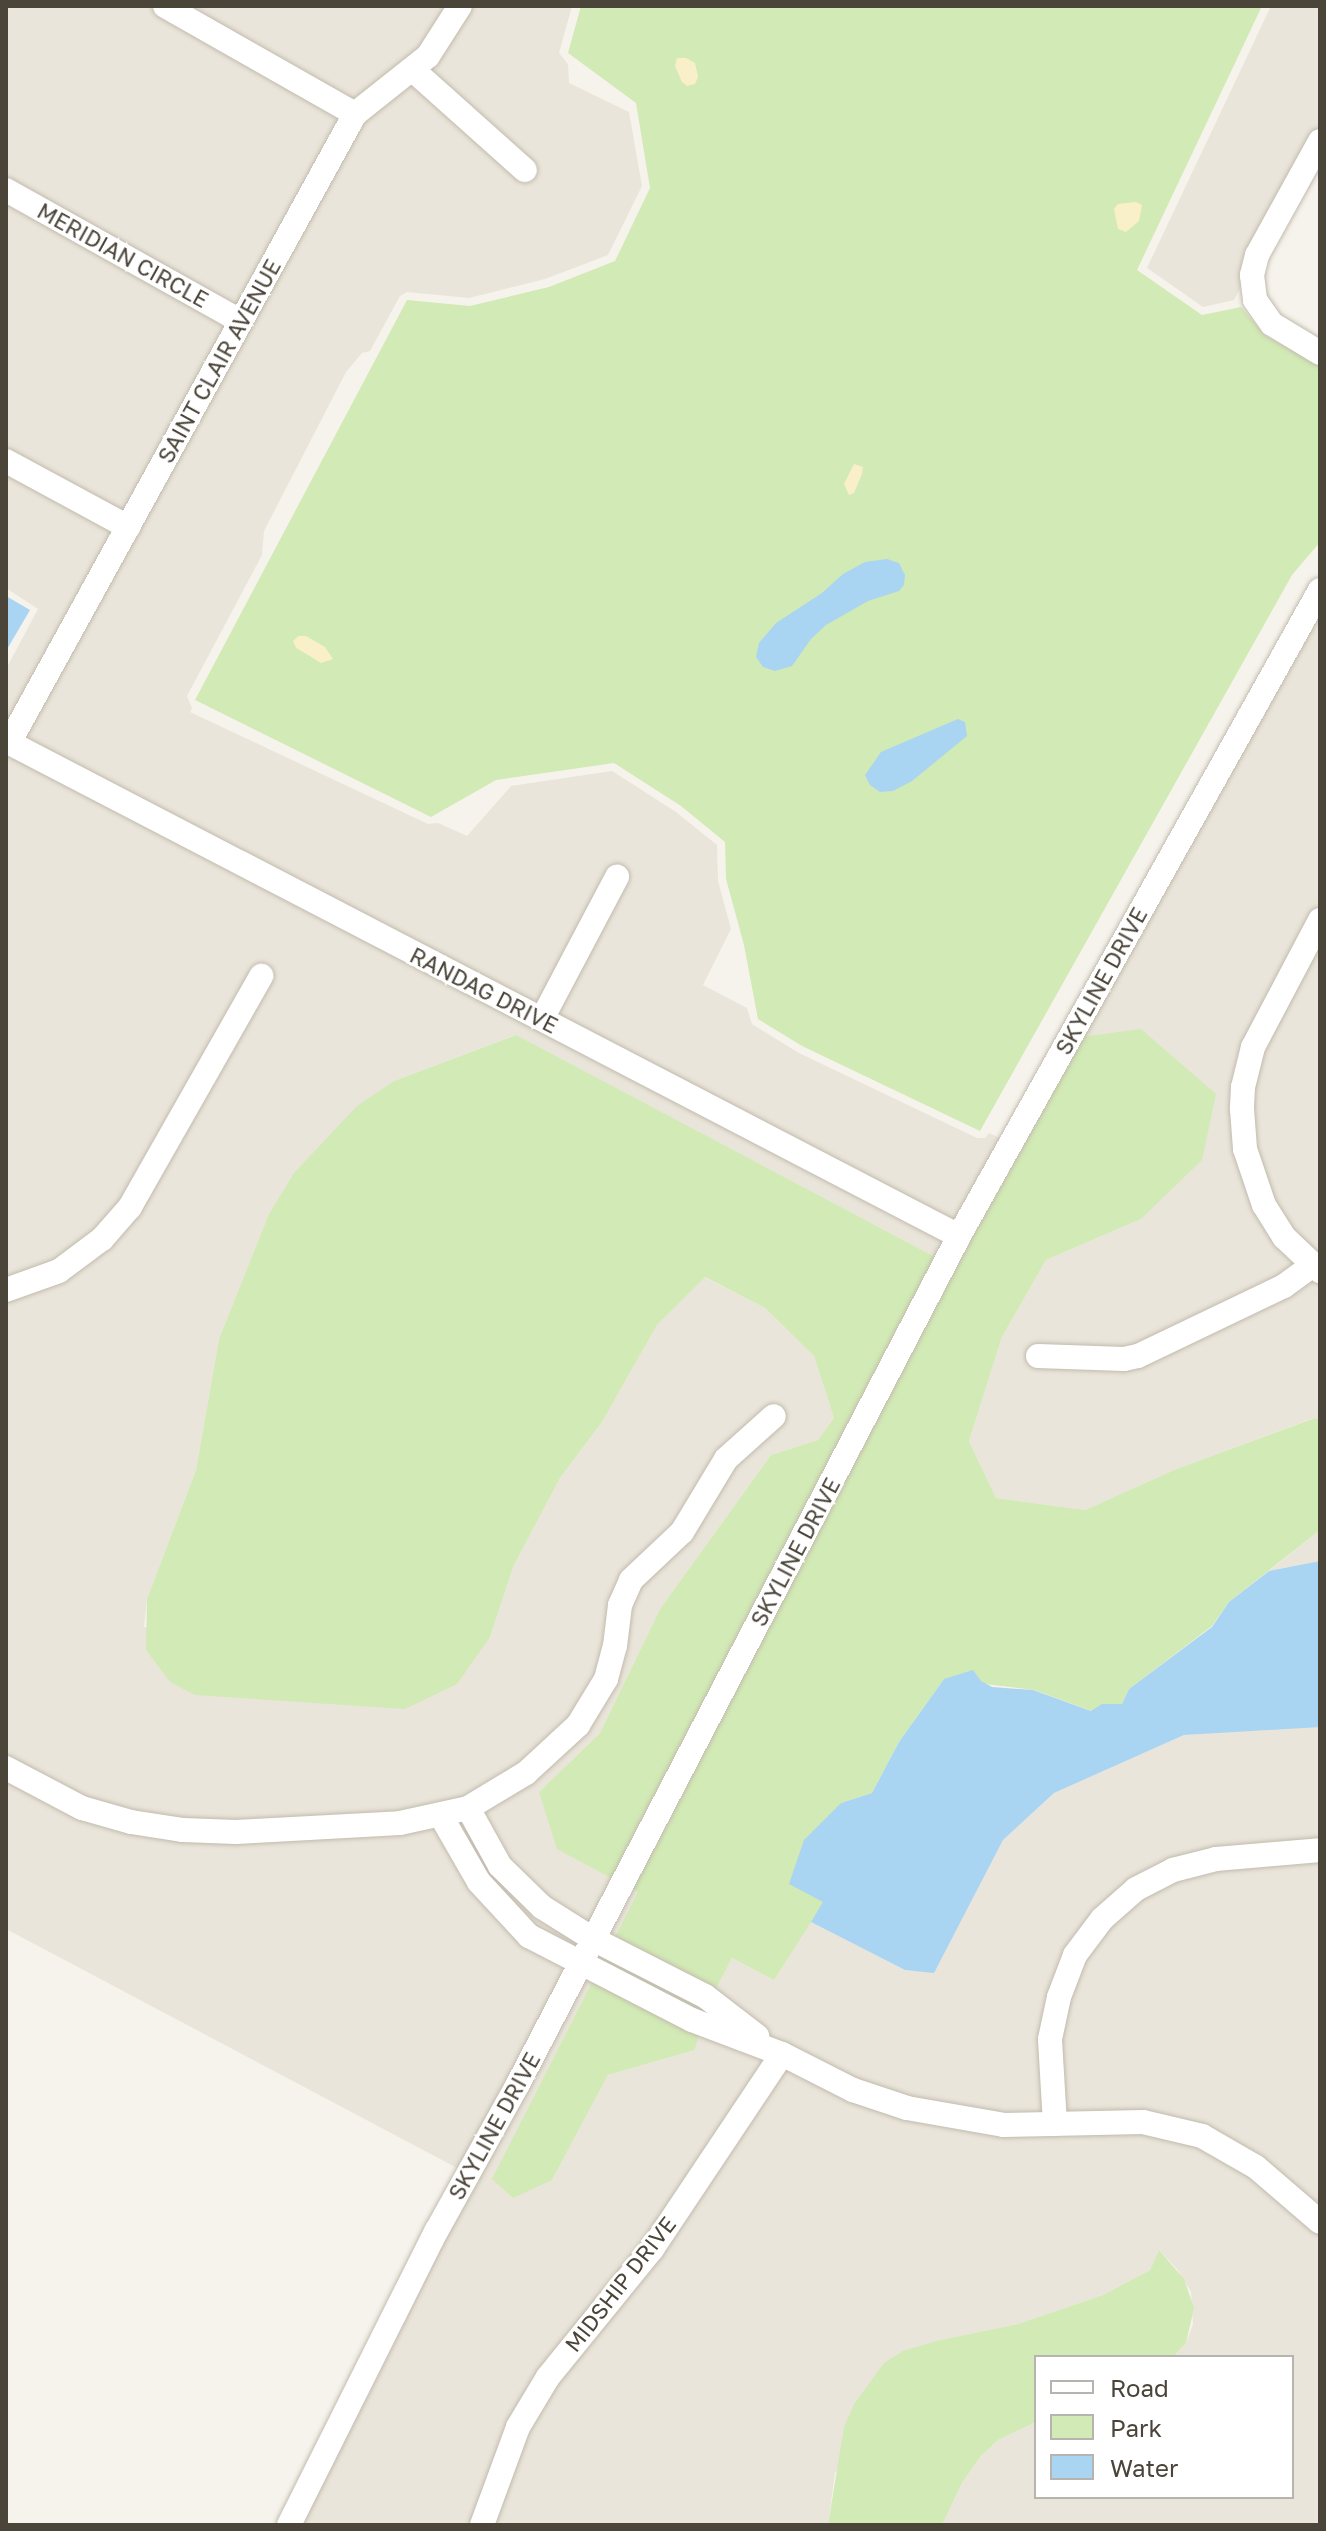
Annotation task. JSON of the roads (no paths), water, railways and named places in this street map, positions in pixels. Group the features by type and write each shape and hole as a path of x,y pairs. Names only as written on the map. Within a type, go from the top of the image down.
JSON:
{"street":[{"path":"165,6 355,114"},
{"name":"SAINT CLAIR AVENUE","path":"7,742 355,114 413,70 435,47 460,6"},
{"path":"413,70 525,170"},
{"path":"1320,141 1257,255 1252,275 1255,300 1272,324 1320,353"},
{"name":"MERIDIAN CIRCLE","path":"6,190 240,321"},
{"path":"6,461 128,527"},
{"name":"SKYLINE DRIVE","path":"289,2525 437,2230 581,1962 959,1236 1320,590"},
{"name":"RANDAG DRIVE","path":"7,742 959,1236"},
{"path":"542,1019 617,877"},
{"path":"1038,1356 1124,1359 1138,1356 1316,1268 1284,1237 1264,1205 1245,1149 1242,1109 1245,1077 1253,1047 1320,920"},
{"path":"6,1290 59,1271 102,1239 130,1207 261,976"},
{"path":"6,1768 82,1808 131,1822 183,1830 374,1825 441,1816 468,1808 526,1773 578,1725 606,1679 615,1646 620,1605 631,1580 682,1532 726,1459 774,1416"},
{"path":"468,1808 500,1866 542,1907 593,1939 705,1996 782,2054"},
{"path":"441,1816 489,1895 529,1936 692,2020 782,2054 853,2090 907,2108 1004,2125 1143,2122 1202,2136 1256,2167 1320,2222"},
{"path":"1055,2124 1050,2039 1059,1997 1075,1955 1102,1919 1136,1889 1173,1870 1216,1859 1320,1850"},
{"path":"489,1895 512,1878"},
{"name":"MIDSHIP DRIVE","path":"482,2525 518,2427 548,2377 652,2249 782,2054"}],"water":[{"path":"887,559 899,563 905,575 904,585 899,591 868,601 826,625 811,639 792,666 775,671 763,667 756,657 759,643 776,623 822,593 843,574 865,562"},
{"path":"6,596 30,610 6,651"},
{"path":"958,719 965,722 967,736 912,781 893,791 880,792 870,785 865,775 881,752"},
{"path":"1320,1561 1320,1727 1184,1735 1054,1793 1003,1840 934,1973 905,1970 811,1922 823,1902 789,1884 804,1840 841,1803 872,1793 899,1742 944,1679 973,1670 981,1681 992,1687 1033,1690 1091,1711 1102,1704 1122,1704 1129,1689 1212,1627 1229,1602 1269,1571"}]}
